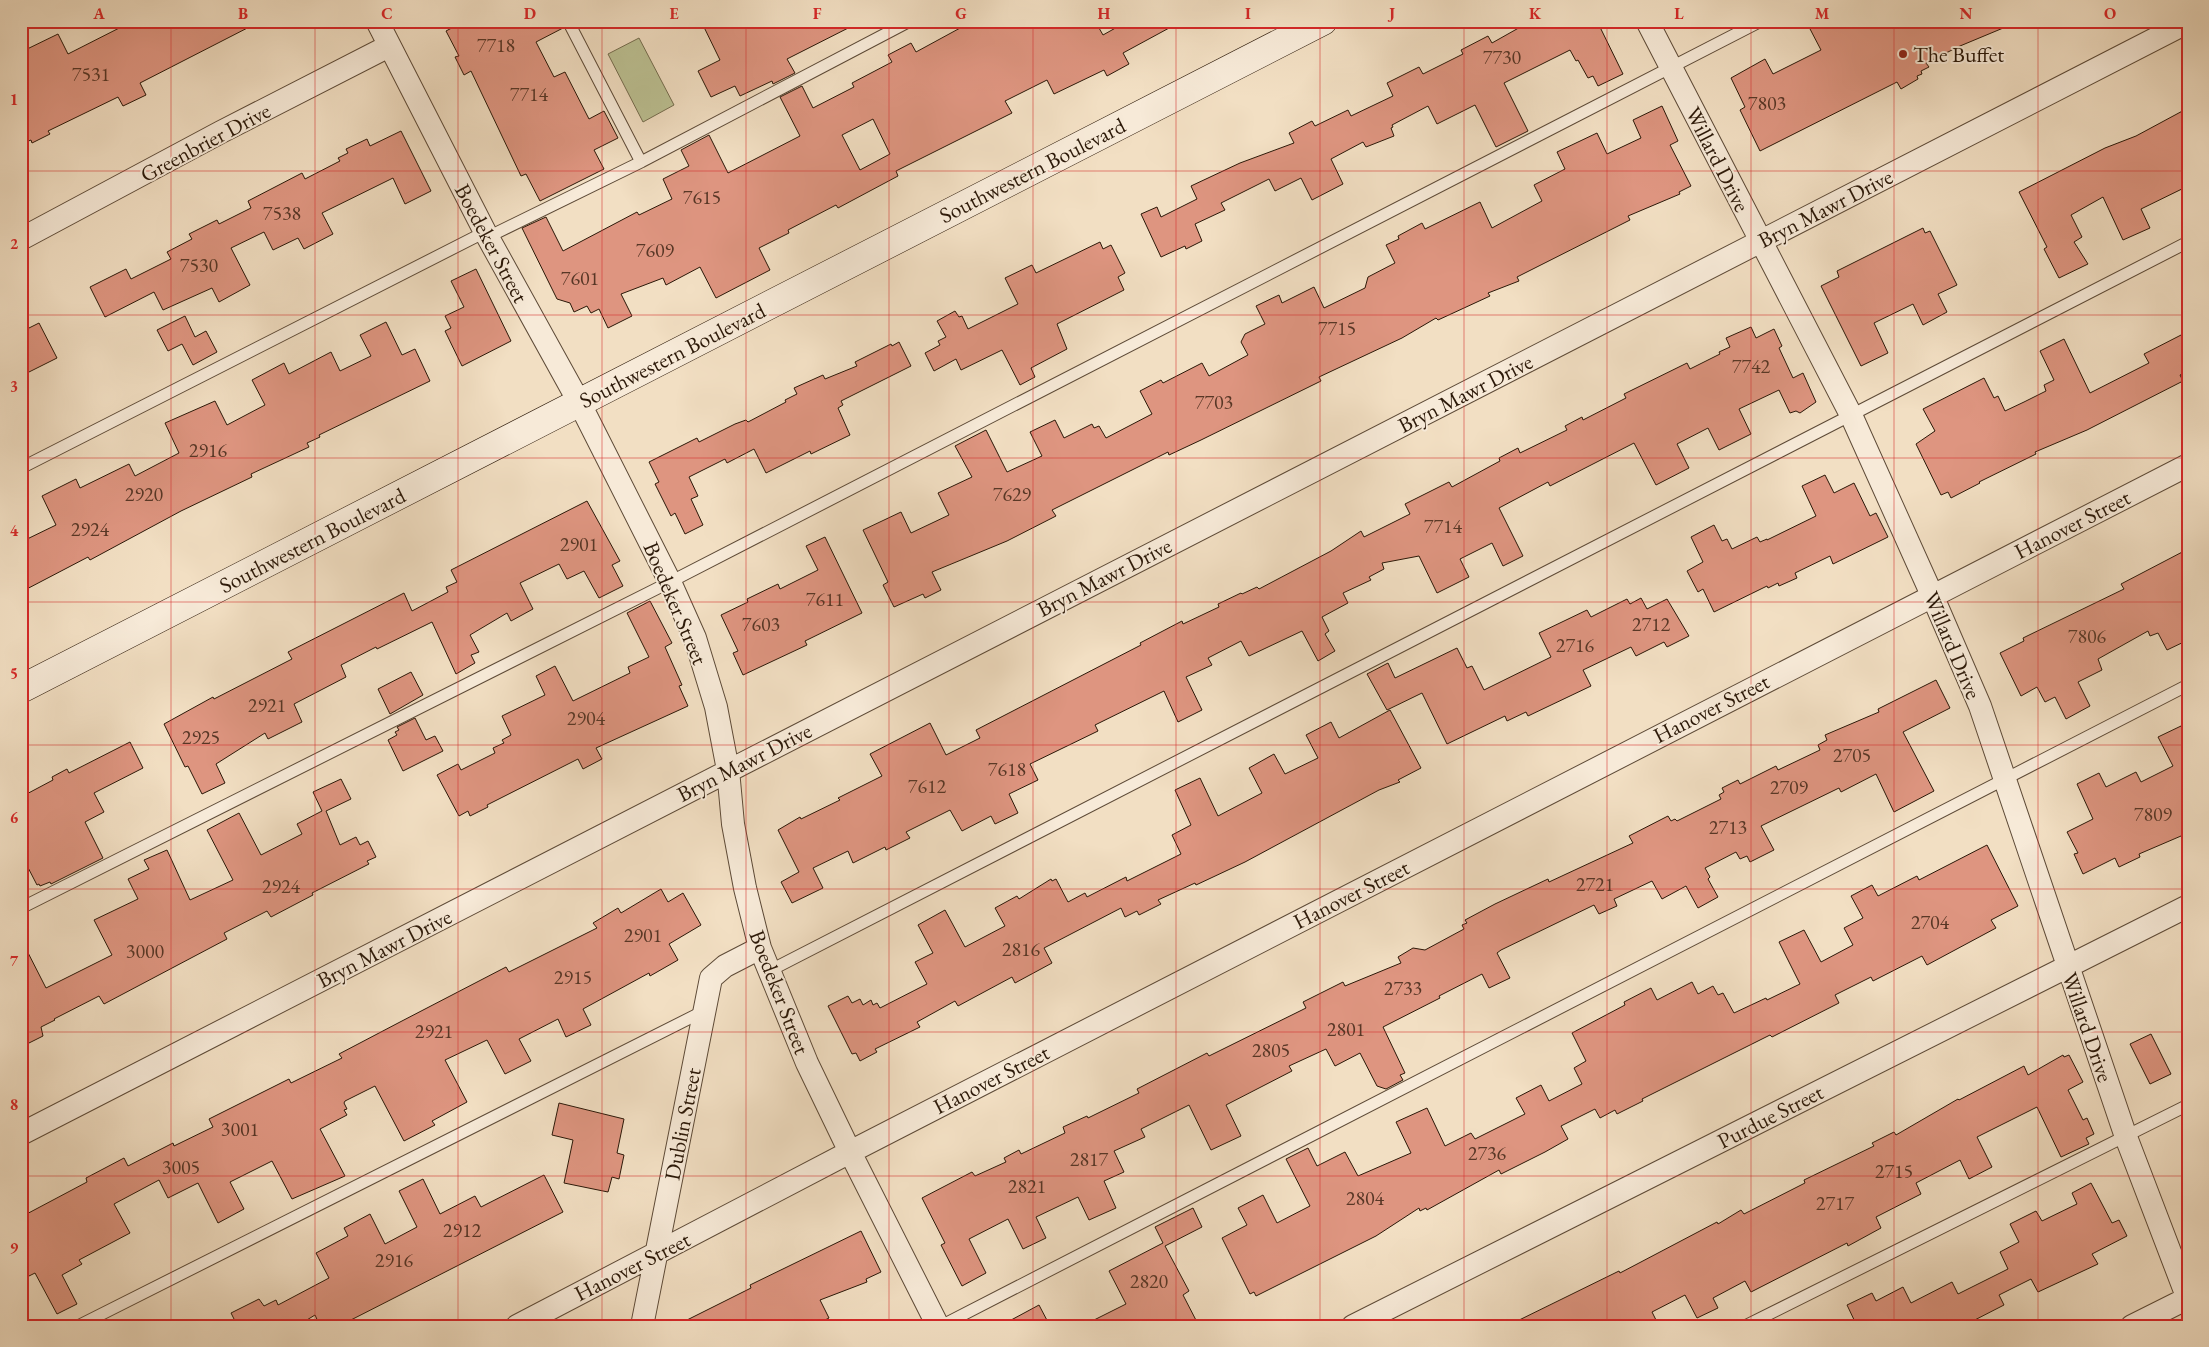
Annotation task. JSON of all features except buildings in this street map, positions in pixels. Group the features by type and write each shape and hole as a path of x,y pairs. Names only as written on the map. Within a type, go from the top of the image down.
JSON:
{"street":[{"name":"Boedeker Street","path":"377,21 486,235 579,402 670,582 695,638 716,707 728,770 733,824 760,948 807,1063 850,1152 940,1326"},
{"name":"Southwestern Boulevard","path":"21,690 1323,21"},
{"name":"Willard Drive","path":"1647,21 1851,415 1980,706 2126,1137 2188,1298"},
{"name":"Bryn Mawr Drive","path":"21,1134 2188,22"},
{"name":"Greenbrier Drive","path":"21,240 221,132 389,46"},
{"name":"Hanover Street","path":"517,1326 850,1152 2188,465"},
{"name":"Purdue Street","path":"1353,1326 2188,906"},
{"name":"Dublin Street","path":"642,1326 711,978 725,966 760,948"},
{"path":"2132,1326 2188,1298"}],"lane":[{"path":"568,21 641,162"},
{"path":"21,468 486,235 641,162 910,21"},
{"path":"21,908 670,582 1761,21"},
{"path":"769,971 2188,242"},
{"path":"940,1326 2188,685"},
{"path":"78,1326 704,1011"},
{"path":"1745,1326 2188,1105"}],"green space":[{"path":"639,38 674,105 643,122 608,54"}],"place":[{"name":"The Buffet","path":"1903,54"}]}
